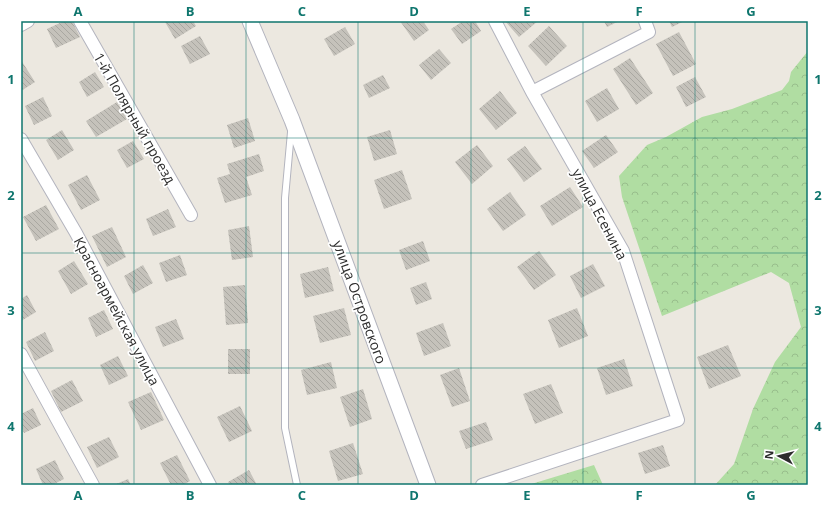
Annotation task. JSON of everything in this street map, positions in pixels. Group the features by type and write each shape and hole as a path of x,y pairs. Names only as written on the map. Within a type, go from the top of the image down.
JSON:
{"street":[{"path":"21,25 28,21"},
{"name":"1-й Полярный проезд","path":"80,21 191,215"},
{"name":"улица Островского","path":"250,21 292,120 428,485"},
{"name":"улица Есенина","path":"482,485 678,420 622,251 532,92 495,21"},
{"path":"532,92 647,27"},
{"name":"Красноармейская улица","path":"21,139 76,233 210,485"},
{"path":"21,354 93,485"}],"lane":[{"name":"улица Островского","path":"292,120 285,198 285,428 297,485"}],"green space":[{"path":"808,51 808,224 806,227 808,227 808,485 715,485 734,464 753,409 775,362 801,327 789,283 771,272 662,316 622,197 619,176 647,145 666,137 702,117 732,109 782,90 789,81 791,72"},
{"path":"594,465 603,485 528,485"}],"building":[{"path":"64,21 72,21 80,37 56,48 47,29"},
{"path":"193,21 196,26 175,39 165,22"},
{"path":"400,21 423,21 429,30 414,41"},
{"path":"463,21 475,21 481,31 462,44 451,29"},
{"path":"505,21 538,21 519,37"},
{"path":"604,21 619,21 607,27"},
{"path":"669,21 684,21 672,27"},
{"path":"549,26 567,46 546,66 528,46"},
{"path":"345,27 355,44 334,56 324,39"},
{"path":"679,32 696,64 673,76 656,44"},
{"path":"200,36 210,54 190,64 181,46"},
{"path":"439,49 451,63 431,80 419,65"},
{"path":"630,58 653,93 636,105 613,69"},
{"path":"21,60 35,82 21,91"},
{"path":"95,72 104,87 87,97 79,82"},
{"path":"383,75 390,88 369,98 363,85"},
{"path":"695,77 706,97 686,107 676,87"},
{"path":"607,88 619,109 597,122 585,101"},
{"path":"500,91 517,113 496,130 479,109"},
{"path":"43,97 52,116 34,125 25,106"},
{"path":"117,102 127,119 96,137 86,121"},
{"path":"248,118 255,141 234,148 227,125"},
{"path":"62,130 74,150 58,160 46,140"},
{"path":"390,130 397,154 374,161 367,137"},
{"path":"606,135 618,152 594,168 582,151"},
{"path":"133,141 144,159 127,168 117,150"},
{"path":"477,145 493,166 472,184 455,162"},
{"path":"525,146 542,169 524,182 507,159"},
{"path":"259,154 264,171 246,177 252,195 225,203 217,178 230,174 227,164"},
{"path":"402,170 412,199 384,209 374,180"},
{"path":"87,175 100,200 81,210 68,185"},
{"path":"570,187 583,207 552,226 540,206"},
{"path":"510,192 526,215 503,231 487,209"},
{"path":"46,205 59,229 36,241 23,217"},
{"path":"168,209 176,227 153,236 146,219"},
{"path":"249,226 253,257 232,260 228,230"},
{"path":"112,227 126,257 107,267 92,236"},
{"path":"423,241 430,261 406,270 399,250"},
{"path":"539,251 556,275 534,290 517,267"},
{"path":"180,255 187,275 166,282 159,263"},
{"path":"74,261 88,284 71,294 58,271"},
{"path":"593,264 605,286 581,298 570,276"},
{"path":"143,265 153,283 133,294 124,276"},
{"path":"328,267 334,291 305,298 300,274"},
{"path":"426,282 432,299 416,305 410,288"},
{"path":"245,285 248,323 226,325 223,287"},
{"path":"27,295 36,312 21,321 21,299"},
{"path":"344,308 351,335 320,343 313,316"},
{"path":"577,308 588,336 559,348 548,320"},
{"path":"104,310 113,329 96,337 88,318"},
{"path":"176,319 184,339 163,347 155,327"},
{"path":"443,323 451,346 424,356 416,333"},
{"path":"45,332 54,351 35,361 26,342"},
{"path":"728,345 741,376 709,389 697,357"},
{"path":"228,349 250,349 250,374 228,374"},
{"path":"118,356 128,376 109,385 100,365"},
{"path":"624,359 633,386 606,395 597,368"},
{"path":"331,362 337,388 307,395 301,370"},
{"path":"459,368 470,401 452,407 440,375"},
{"path":"72,380 83,401 61,412 51,391"},
{"path":"551,384 563,413 535,424 523,394"},
{"path":"363,389 372,419 350,427 340,397"},
{"path":"151,392 164,420 141,430 128,402"},
{"path":"240,406 252,431 229,442 217,417"},
{"path":"33,408 41,425 24,433 21,426 21,414"},
{"path":"486,422 493,440 466,449 459,431"},
{"path":"109,437 119,457 97,468 87,447"},
{"path":"353,443 363,474 338,481 329,451"},
{"path":"663,445 670,466 645,474 638,453"},
{"path":"177,455 190,481 183,485 171,485 160,463"},
{"path":"55,460 64,479 52,485 43,485 36,469"},
{"path":"249,470 257,485 230,485 228,482"},
{"path":"128,479 131,485 114,485"}]}
